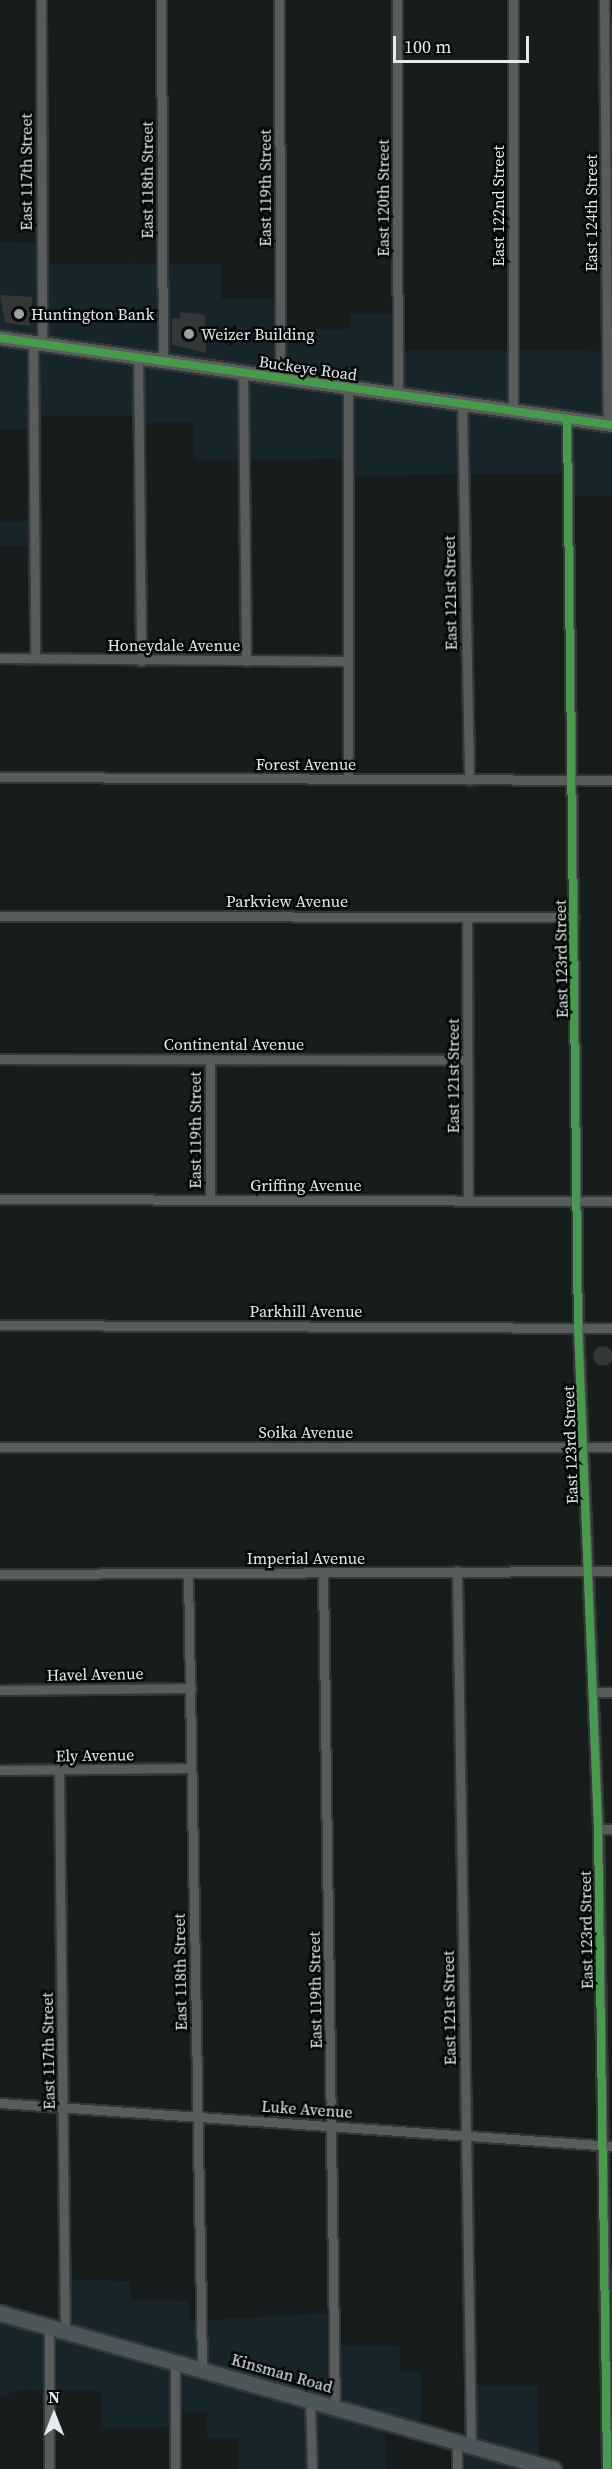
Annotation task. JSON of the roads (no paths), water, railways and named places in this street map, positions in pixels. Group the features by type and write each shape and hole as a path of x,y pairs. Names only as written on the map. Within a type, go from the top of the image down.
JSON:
{"main road":[{"name":"Kinsman Road","path":"0,2313 554,2469"}],"street":[{"name":"East 117th Street","path":"36,658 40,0"},
{"name":"East 118th Street","path":"160,0 163,360"},
{"name":"East 119th Street","path":"279,0 280,376"},
{"name":"East 120th Street","path":"397,0 398,396"},
{"name":"East 122nd Street","path":"513,0 513,412"},
{"name":"East 124th Street","path":"604,0 610,425"},
{"name":"Buckeye Road","path":"0,338 243,373 280,376 398,396 610,425"},
{"path":"138,357 141,661"},
{"path":"243,373 246,661"},
{"path":"348,388 348,779"},
{"name":"East 121st Street","path":"462,405 469,780"},
{"name":"East 123rd Street","path":"567,420 578,1328 589,1571 608,2146 606,2469"},
{"name":"Honeydale Avenue","path":"0,658 348,662"},
{"name":"Forest Avenue","path":"0,777 612,780"},
{"name":"Parkview Avenue","path":"0,916 574,917"},
{"name":"East 121st Street","path":"467,917 468,1200"},
{"name":"Continental Avenue","path":"0,1059 467,1060"},
{"name":"East 119th Street","path":"210,1059 210,1200"},
{"name":"Griffing Avenue","path":"0,1199 612,1201"},
{"name":"Parkhill Avenue","path":"0,1325 612,1328"},
{"name":"Soika Avenue","path":"0,1447 612,1447"},
{"name":"Imperial Avenue","path":"0,1574 612,1570"},
{"name":"East 121st Street","path":"457,1571 466,2134 464,2443 458,2469"},
{"name":"East 119th Street","path":"323,1573 335,2407"},
{"name":"East 118th Street","path":"188,1574 202,2369"},
{"name":"Havel Avenue","path":"0,1690 191,1688"},
{"path":"593,1692 612,1692"},
{"name":"Ely Avenue","path":"0,1770 191,1768"},
{"name":"East 117th Street","path":"59,1771 65,2331"},
{"path":"598,1829 612,1829"},
{"name":"Luke Avenue","path":"0,2103 466,2134 608,2146"},
{"path":"49,2326 49,2469"},
{"path":"175,2362 175,2469"},
{"path":"310,2400 312,2469"}],"place":[{"name":"Huntington Bank","path":"19,314"},
{"name":"Weizer Building","path":"189,334"}]}
